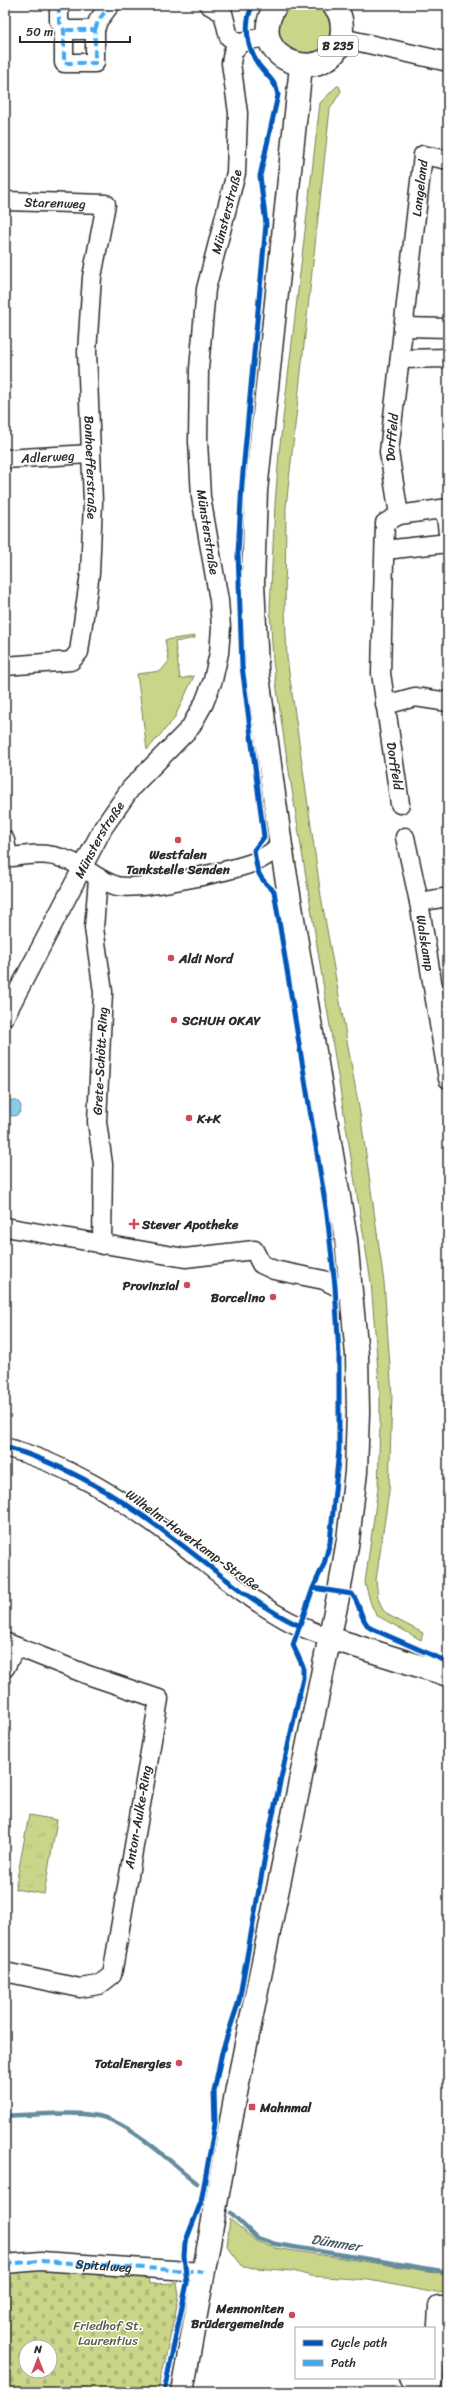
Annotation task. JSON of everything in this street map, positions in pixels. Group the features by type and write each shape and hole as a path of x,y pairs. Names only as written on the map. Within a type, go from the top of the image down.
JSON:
{"main road":[{"path":"268,37 268,25 271,14 276,5"},
{"name":"B 235","path":"268,37 275,51 286,61 301,66 315,65 327,59 336,50 342,38 342,22 333,5"},
{"name":"B 235","path":"182,2392 237,2088 330,1638 348,1540 356,1472 358,1391 351,1294 339,1196 281,846 257,669 253,583 256,491 301,66"},
{"path":"330,1638 448,1675"}],"street":[{"path":"59,5 59,20 64,30 64,63 95,63 95,30 98,21 110,5"},
{"path":"209,5 223,13 229,37 239,44 268,37"},
{"path":"64,30 95,30"},
{"path":"342,38 448,62"},
{"name":"Münsterstraße","path":"5,1016 103,828 131,788 190,728 206,698 219,653 221,628 219,600 201,497 198,441 199,369 206,289 236,173 238,113 231,63 233,52 239,44"},
{"name":"Langeland","path":"412,248 423,155 448,160"},
{"name":"Starenweg","path":"5,201 106,204"},
{"name":"Bonhoefferstraße","path":"5,666 71,661 79,652 90,573 93,502 86,352 92,277 106,204"},
{"name":"Dorffeld","path":"400,804 381,673 386,523 399,515 389,452 412,248"},
{"path":"403,327 448,328"},
{"path":"400,359 448,358"},
{"name":"Adlerweg","path":"5,459 90,454"},
{"path":"399,515 446,508 448,533"},
{"path":"385,550 448,543"},
{"path":"385,705 415,697 448,702"},
{"name":"Walskamp","path":"404,837 419,902 448,1079"},
{"path":"6,852 51,854 82,868 98,879 117,886 143,886 227,870 256,861 281,846"},
{"name":"Grete-Schött-Ring","path":"98,879 94,928 104,992 97,1122 103,1164 102,1245"},
{"name":"Walskamp","path":"419,902 448,897"},
{"path":"5,1228 185,1258 254,1250 261,1264 274,1270 324,1280 351,1294"},
{"name":"Wilhelm-Haverkamp-Straße","path":"5,1447 49,1462 91,1482 170,1536 214,1571 266,1607 286,1620 330,1638"},
{"name":"Anton-Aulke-Ring","path":"5,1668 10,1645 159,1698 112,1975 99,1985 80,1988 5,1972"},
{"name":"Spitalweg","path":"5,2264 41,2261 204,2272"},
{"path":"409,2379 411,2383 420,2388 430,2385 438,2378 438,2306 448,2306"}],"green space":[{"path":"313,4 320,5 327,9 331,15 332,31 330,39 321,52 309,56 292,53 278,37 279,15 289,5"},
{"path":"337,86 339,86 341,91 330,109 286,507 285,610 287,658 321,896 361,1119 384,1282 392,1395 389,1491 376,1580 378,1598 383,1610 390,1616 423,1633 421,1640 376,1615 365,1583 378,1488 380,1423 380,1395 371,1282 284,740 273,661 270,608 279,453 320,103"},
{"path":"195,636 195,638 175,642 180,679 194,676 174,719 147,750 137,674 161,671 169,661 165,640"},
{"path":"29,1815 57,1820 44,1894 15,1889"},
{"path":"230,2219 256,2241 275,2248 448,2274 448,2292 436,2293 369,2280 311,2276 293,2271 243,2267 227,2246"},
{"name":"Friedhof St. Laurentius","path":"47,2268 148,2275 149,2284 177,2283 179,2296 158,2392 5,2392 5,2271"}],"water":[{"path":"13,1100 19,1102 21,1108 19,1114 13,1116 7,1114 5,1108 7,1102"}],"waterway":[{"name":"Dümmer","path":"5,2116 74,2114 101,2117 111,2120 134,2133 156,2149 197,2183"},
{"name":"Dümmer","path":"231,2213 257,2238 275,2244 448,2272"}],"marked path":[{"path":"59,5 59,21 64,30 64,63 95,63 95,30 64,30"},
{"path":"95,30 98,21 110,5"},
{"path":"5,2264 41,2261 203,2272"}],"cycle path":[{"path":"164,2392 187,2283 184,2256 185,2243 201,2202 215,2124 214,2091 222,2052 239,2001 270,1828 303,1678 303,1667 293,1645 313,1588 324,1564 330,1542 339,1450 339,1355 335,1286 327,1214 274,891 264,882 261,877 257,869 255,857 254,850 264,837 242,666 238,553 242,483 266,224 260,176 278,95 273,82 254,58 249,43 247,27 253,5"},
{"path":"5,1447 28,1454 71,1472 112,1495 151,1522 249,1596 265,1607 300,1626"},
{"path":"313,1588 352,1594 366,1624 370,1628 448,1662"}],"place":[{"name":"Westfalen Tankstelle Senden","path":"178,840"},
{"name":"Aldi Nord","path":"171,958"},
{"name":"SCHUH OKAY","path":"174,1020"},
{"name":"K+K","path":"189,1118"},
{"name":"Stever Apotheke","path":"134,1224"},
{"name":"Provinzial","path":"187,1285"},
{"name":"Borcelino","path":"273,1297"},
{"name":"TotalEnergies","path":"179,2063"},
{"name":"Mahnmal","path":"252,2107"},
{"name":"Mennoniten Brüdergemeinde","path":"292,2315"}]}
